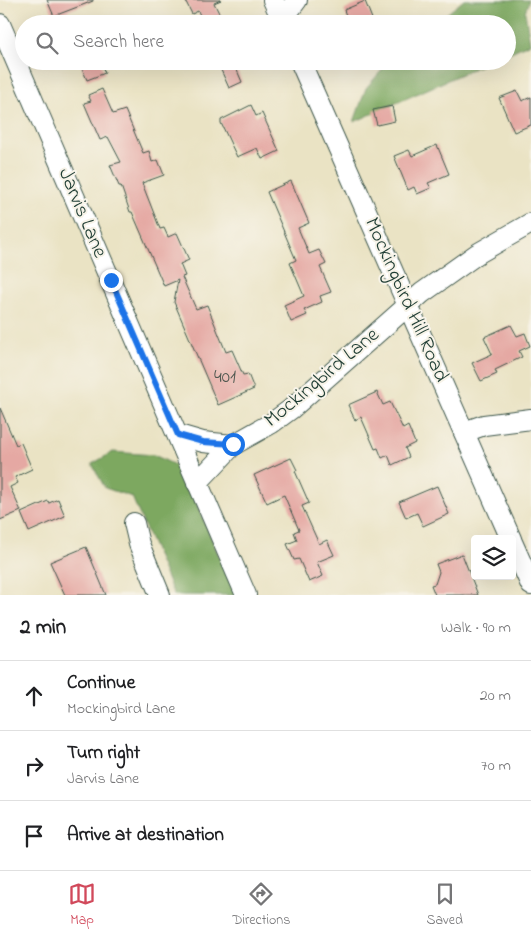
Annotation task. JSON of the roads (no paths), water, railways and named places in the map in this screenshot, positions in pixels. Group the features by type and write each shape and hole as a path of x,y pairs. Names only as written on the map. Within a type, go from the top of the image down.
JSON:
{"street":[{"path":"273,0 280,15"},
{"path":"287,15 297,0"},
{"name":"Jarvis Lane","path":"0,24 15,59"},
{"name":"Jarvis Lane","path":"20,70 246,595"},
{"name":"Mockingbird Hill Road","path":"304,70 510,535"},
{"name":"Mockingbird Lane","path":"197,483 233,444 272,423 291,410 422,293 477,254 531,223"},
{"path":"464,432 484,425 531,419"},
{"path":"178,435 203,442 233,444"},
{"path":"134,524 139,544 160,595"},
{"name":"Mockingbird Hill Road","path":"516,549 531,584"}]}
